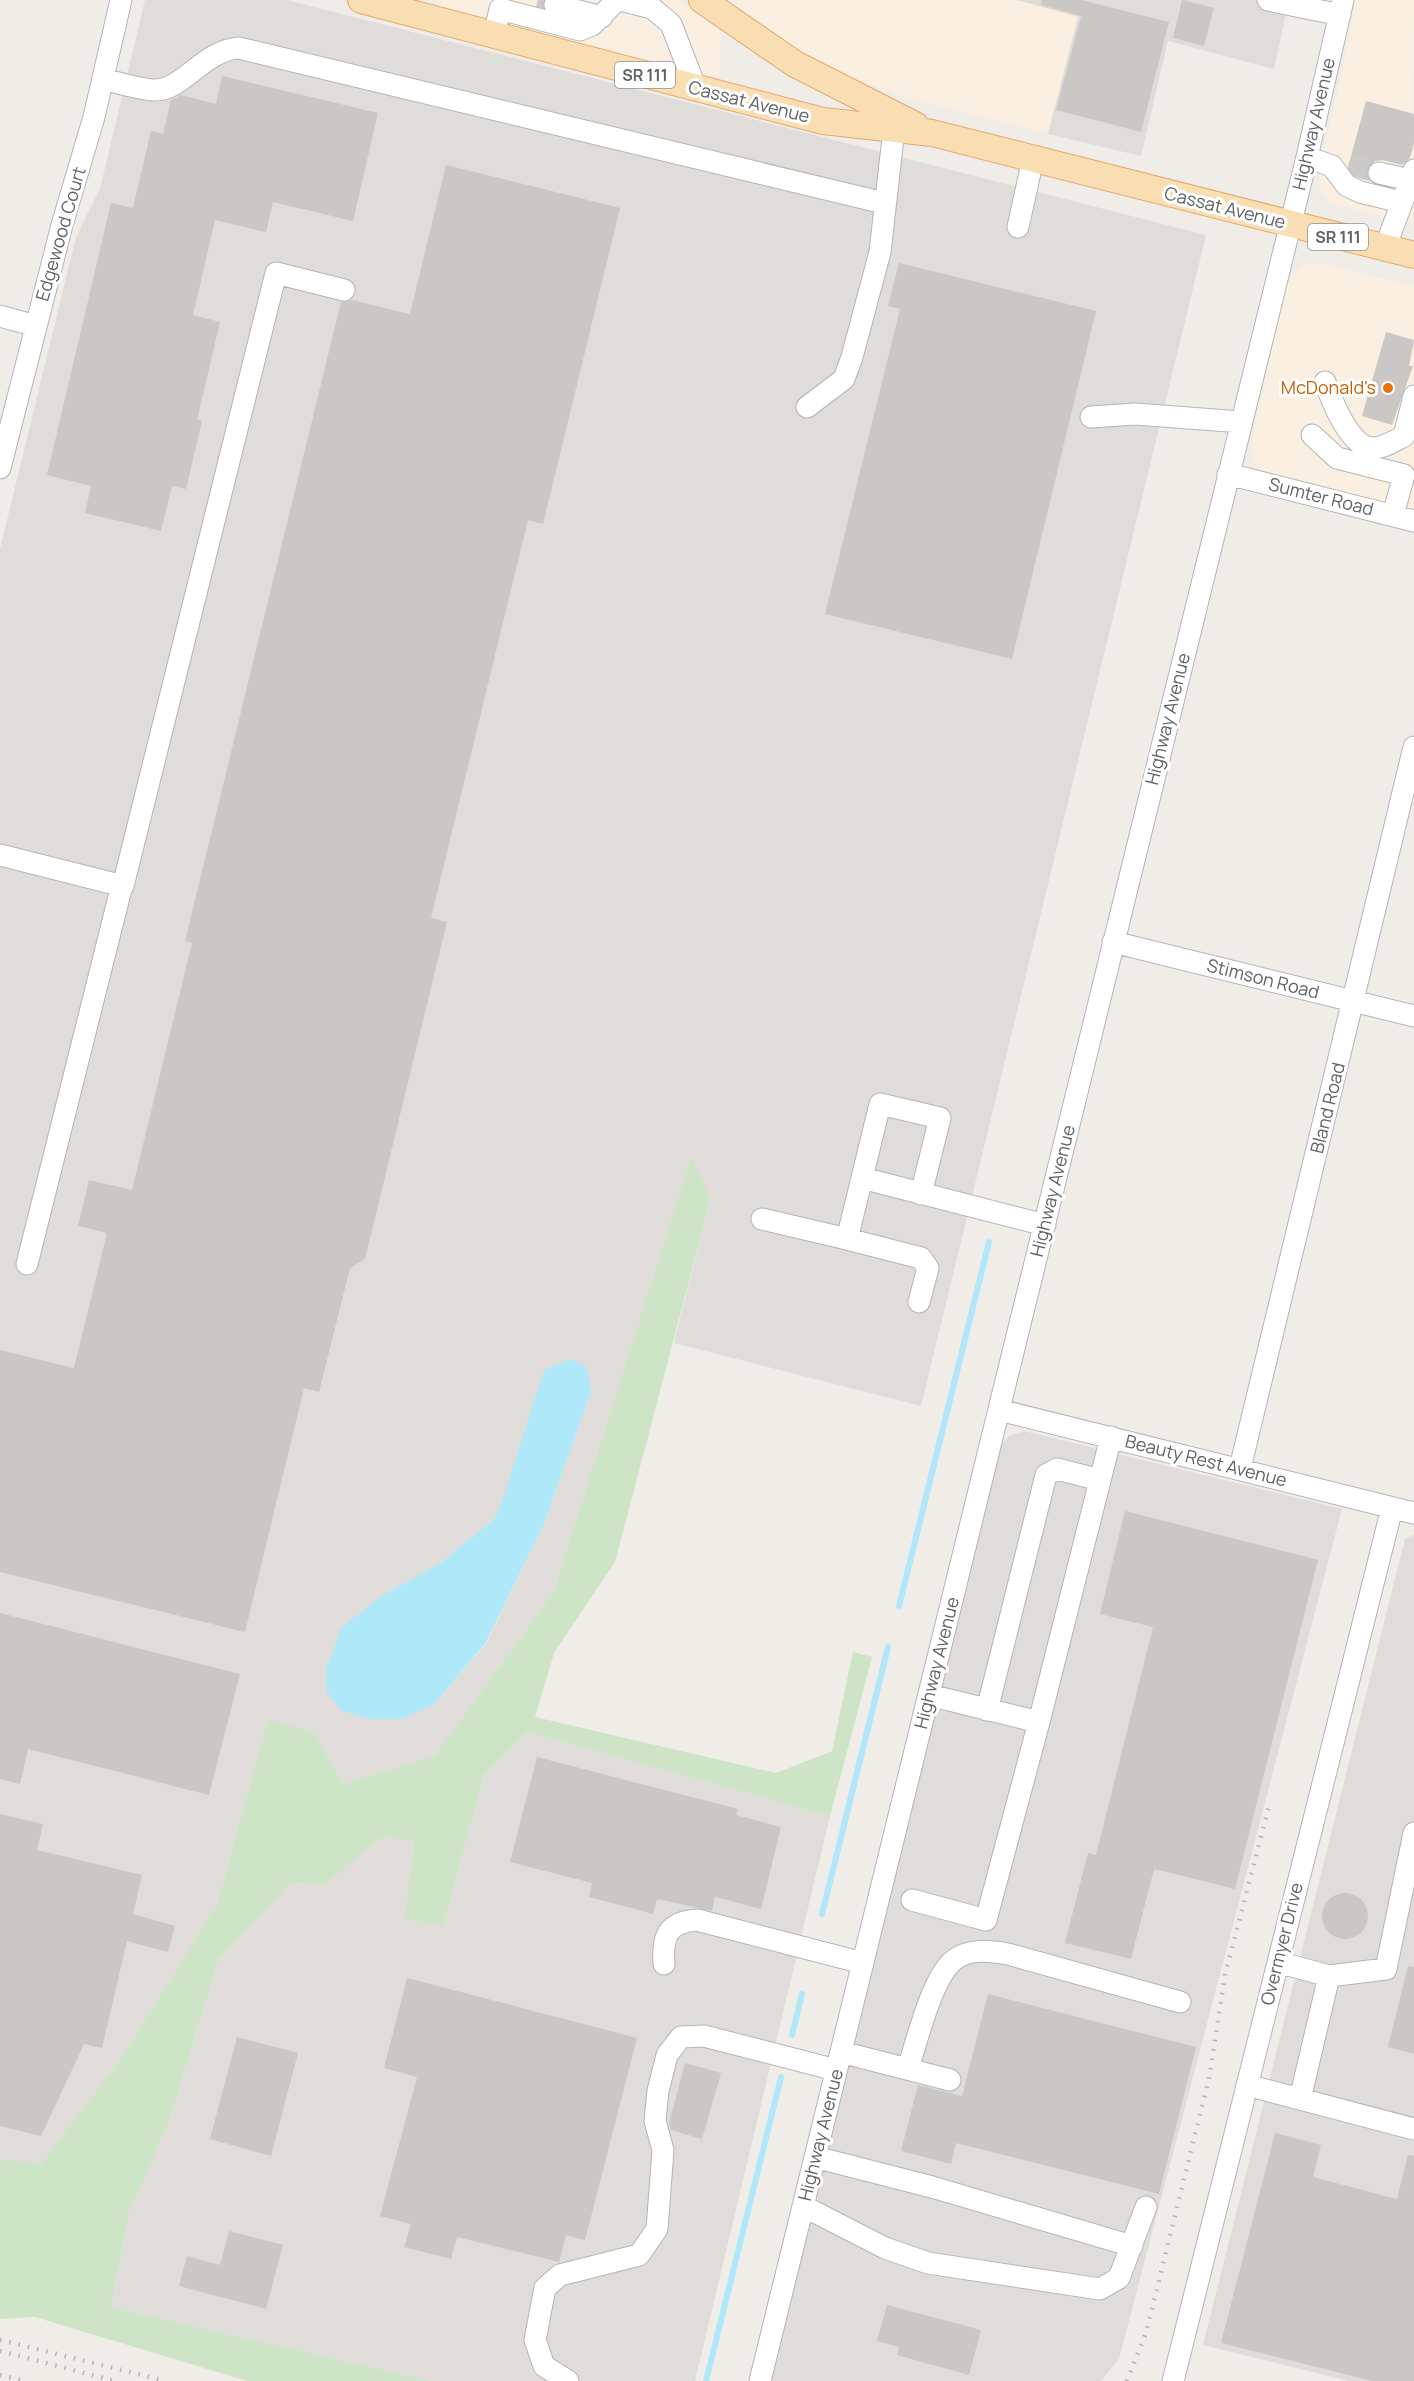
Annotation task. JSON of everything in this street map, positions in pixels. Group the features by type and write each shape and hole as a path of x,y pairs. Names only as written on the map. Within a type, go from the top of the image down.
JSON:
{"main road":[{"name":"Cassat Avenue","path":"361,0 823,121 932,133 1414,255"},
{"name":"Cassat Avenue","path":"702,0 795,64 932,133"}],"street":[{"name":"Edgewood Court","path":"0,468 103,79 121,0"},
{"path":"494,35 500,4 579,30 592,25 618,0 655,4 671,24 696,89"},
{"path":"1268,0 1341,8"},
{"path":"555,5 602,17"},
{"name":"Highway Avenue","path":"760,2381 1307,158 1341,8"},
{"path":"103,79 155,91 172,86 206,59 225,49 239,48 884,203"},
{"path":"807,407 844,379 850,362 880,252 894,129"},
{"path":"1307,158 1341,165 1346,185 1360,192 1401,202"},
{"path":"1018,227 1033,159"},
{"path":"1379,173 1412,175 1385,248"},
{"path":"27,1264 276,273 344,290"},
{"path":"0,316 36,326"},
{"path":"1325,382 1336,410 1356,440 1373,448 1386,446 1404,436 1414,396"},
{"path":"1091,417 1135,414 1242,422"},
{"path":"1312,435 1337,458 1404,475 1394,515"},
{"name":"Sumter Road","path":"1228,474 1414,520"},
{"name":"Bland Road","path":"1240,1468 1414,747"},
{"path":"0,855 122,885"},
{"name":"Stimson Road","path":"1113,942 1414,1016"},
{"path":"846,1239 880,1104 940,1118 921,1194"},
{"path":"862,1178 1045,1225"},
{"path":"762,1219 921,1258 928,1268 919,1302"},
{"name":"Beauty Rest Avenue","path":"999,1410 1414,1513"},
{"path":"912,1900 986,1920 1111,1437"},
{"path":"987,1710 1046,1475 1057,1469 1100,1480"},
{"name":"Overmyer Drive","path":"1173,2381 1392,1508"},
{"path":"928,1695 1039,1722"},
{"path":"1278,1962 1329,1976 1386,1969 1414,1833"},
{"path":"664,1964 662,1945 669,1930 683,1921 697,1920 863,1963"},
{"path":"908,2068 937,1983 954,1960 970,1953 986,1950 1008,1954 1180,2002"},
{"path":"1300,2099 1329,1976"},
{"path":"567,2381 544,2366 535,2340 545,2288 560,2275 639,2255 657,2229 663,2150 655,2121 658,2091 667,2055 681,2037 704,2036 838,2061 908,2068 950,2080"},
{"path":"1247,2085 1414,2129"},
{"path":"815,2157 932,2187 1132,2247"},
{"path":"803,2206 885,2248 928,2264 1091,2289 1110,2285 1119,2278 1146,2207"}],"shaded area":[{"path":"145,0 287,0 1206,235 921,1406 674,1343 711,1198 691,1159 553,1593 434,1756 343,1784 314,1732 268,1721 217,1904 123,2056 39,2165 0,2159 0,549 76,237 100,189","holes":["591,1392 544,1524 486,1644 434,1704 383,1595 442,1562 494,1519 503,1498"]},
{"path":"438,0 680,0 721,32 719,85 434,11"},
{"path":"727,0 1017,0 1078,16 1048,134 903,97 838,72 801,54"},
{"path":"1017,0 1289,0 1274,69 1168,41 1141,156 1048,134 1078,17"},
{"path":"1356,0 1414,0 1413,224 1331,203 1320,190 1319,179"},
{"path":"1319,263 1414,286 1414,511 1266,473 1257,466 1250,450 1284,291 1291,276 1304,264"},
{"path":"1024,1431 1342,1509 1119,2359 1101,2381 770,2381 1000,1446 1009,1436"},
{"path":"1414,1535 1414,2381 1349,2381 1203,2345 1405,1539"},
{"path":"527,1732 830,1816 695,2381 431,2381 111,2307 129,2214 170,2119 219,1959 291,1883 325,1885 381,1835 414,1839 406,1918 443,1925 484,1775"}],"green space":[{"path":"691,1158 711,1198 615,1562 554,1653 535,1717 776,1773 832,1751 853,1652 872,1657 830,1816 527,1732 484,1775 443,1926 405,1918 414,1840 382,1836 325,1885 291,1883 219,1959 170,2119 129,2214 111,2307 431,2381 247,2381 35,2317 0,2319 0,2159 40,2164 123,2056 217,1904 268,1720 314,1732 343,1784 434,1756 553,1593"}],"water":[{"path":"571,1359 587,1367 591,1392 544,1524 485,1644 434,1704 402,1719 370,1719 342,1711 326,1691 326,1670 341,1628 383,1595 442,1562 494,1519 503,1498 544,1370"}],"building":[{"path":"1042,0 1082,0 1169,22 1141,132 1056,110 1081,16 1041,5"},
{"path":"1182,0 1214,8 1204,46 1173,38"},
{"path":"222,76 378,113 353,221 273,202 266,232 215,220 193,315 220,322 197,420 202,421 186,489 172,486 161,531 85,513 91,486 47,475 111,203 133,208 151,131 163,134 171,100 181,95 216,104"},
{"path":"1366,101 1414,114 1414,143 1410,158 1402,165 1382,160 1375,161 1367,170 1370,181 1354,175 1348,167"},
{"path":"446,165 620,208 543,524 528,520 431,918 447,922 365,1259 350,1268 319,1392 304,1388 245,1632 0,1572 0,1350 74,1368 107,1233 78,1226 89,1180 132,1190 192,943 185,941 341,302 352,300 410,314"},
{"path":"899,263 1096,311 1012,659 825,614 900,309 888,306"},
{"name":"McDonald's","path":"1386,332 1414,340 1409,366 1413,366 1392,425 1362,416"},
{"path":"1125,1511 1318,1560 1235,1889 1154,1869 1131,1959 1065,1943 1088,1853 1096,1855 1153,1627 1100,1614"},
{"path":"0,1613 240,1674 209,1795 28,1749 20,1784 0,1779"},
{"path":"537,1757 738,1809 736,1815 781,1827 761,1909 715,1897 712,1911 657,1899 653,1914 589,1897 592,1883 510,1862"},
{"path":"0,1814 43,1824 37,1850 142,1875 133,1914 175,1926 168,1952 127,1941 102,2048 84,2044 41,2136 0,2126"},
{"path":"1345,1893 1361,1900 1368,1916 1361,1932 1345,1939 1329,1932 1322,1916 1329,1900"},
{"path":"1408,1966 1414,1967 1414,2054 1388,2047"},
{"path":"407,1978 637,2038 585,2240 566,2235 559,2262 457,2237 451,2259 404,2247 411,2224 380,2216 417,2077 384,2068"},
{"path":"988,1994 1196,2047 1159,2194 956,2143 951,2164 901,2151 918,2085 962,2096"},
{"path":"237,2037 298,2053 271,2156 210,2139"},
{"path":"685,2063 721,2073 702,2139 671,2130 669,2123"},
{"path":"1275,2133 1321,2145 1313,2177 1397,2199 1408,2155 1414,2156 1414,2381 1372,2381 1221,2343"},
{"path":"229,2231 283,2245 266,2309 179,2286 187,2256 220,2265"},
{"path":"887,2305 981,2330 969,2375 897,2355 899,2347 877,2341"}],"waterway":[{"path":"899,1606 989,1242"},
{"path":"822,1914 888,1647"},
{"path":"792,2035 802,1994"},
{"path":"706,2381 781,2077"}],"tunnel":[{"path":"538,0 555,5"},
{"path":"1349,164 1379,173"}],"railway":[{"path":"1127,2381 1146,2333 1209,2078 1225,1975 1269,1806"},
{"path":"0,2340 166,2381"},
{"path":"0,2351 115,2381"},
{"path":"0,2375 24,2381"}],"place":[{"name":"McDonald's","path":"1388,388"}]}
